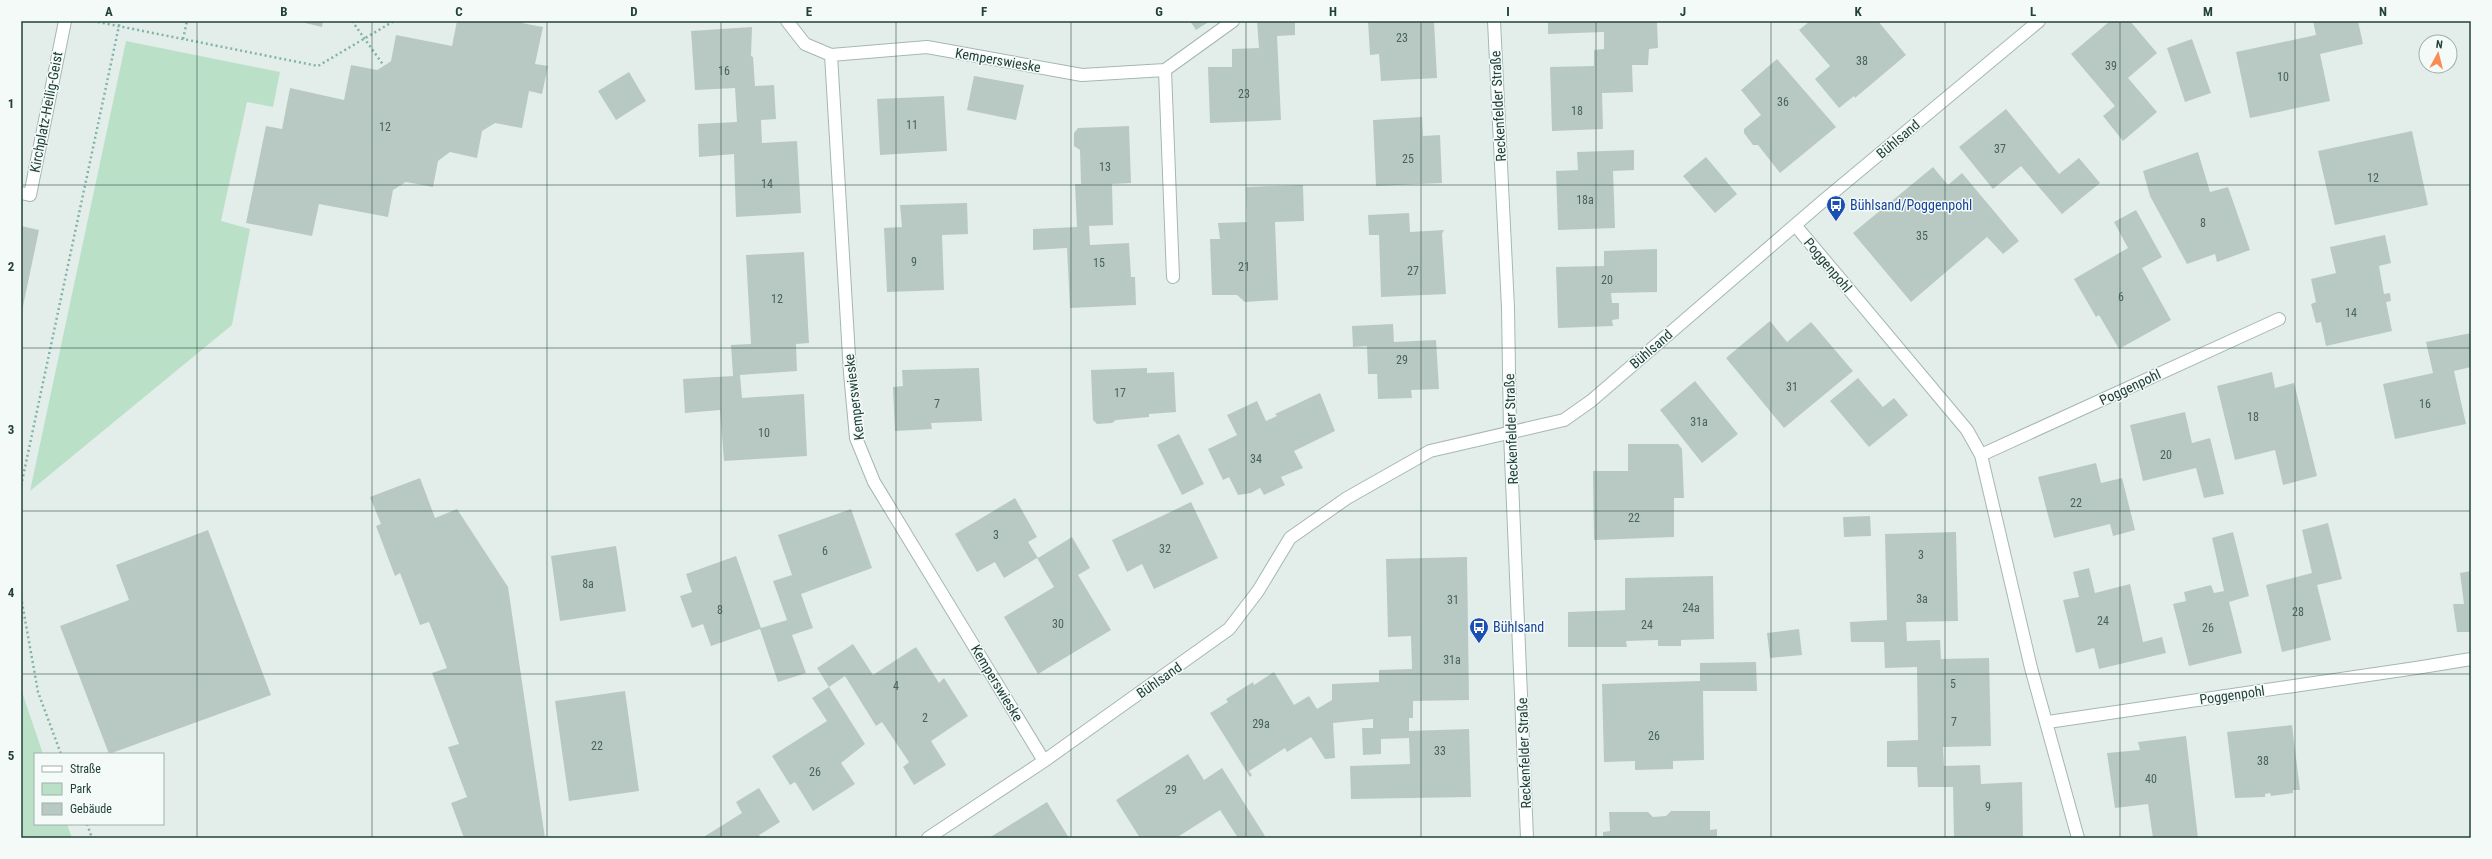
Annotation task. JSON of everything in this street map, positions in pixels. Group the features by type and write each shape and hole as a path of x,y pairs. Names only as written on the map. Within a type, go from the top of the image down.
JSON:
{"street":[{"name":"Kirchplatz-Heilig-Geist","path":"21,193 30,195 65,21"},
{"name":"Kemperswieske","path":"787,21 805,44 831,55 927,47 1082,75 1165,70"},
{"path":"1173,277 1165,70 1233,21"},
{"name":"Reckenfelder Straße","path":"1494,21 1508,308 1510,433 1527,838"},
{"name":"Bühlsand","path":"928,838 1044,761 1229,629 1258,591 1290,538 1347,498 1430,451 1564,420 1591,401 1795,225 2039,21"},
{"name":"Kemperswieske","path":"831,55 850,373 856,438 874,482 1044,761"},
{"name":"Poggenpohl","path":"1795,225 1967,430 1981,455 2031,668 2048,722 2078,838"},
{"name":"Poggenpohl","path":"1981,455 2279,319"},
{"name":"Poggenpohl","path":"2048,722 2471,659"}],"path":[{"path":"91,21 318,66 394,21"},
{"path":"21,486 120,21"},
{"path":"183,39 186,21"},
{"path":"352,21 384,66"},
{"path":"21,597 38,692 61,753"},
{"path":"86,825 92,838"}],"green space":[{"path":"126,41 280,72 273,107 247,102 221,221 250,229 232,325 30,491"},
{"path":"21,689 43,753 34,753 34,825 67,825 72,838 21,838"}],"building":[{"path":"297,21 323,21 322,27"},
{"path":"457,21 523,21 522,23 543,27 535,64 548,66 542,94 529,91 522,128 495,123 482,131 477,158 450,152 438,161 433,187 406,182 393,190 388,217 319,204 312,236 246,223 266,126 282,129 290,88 344,100 351,65 377,70 384,66 391,61 396,35 452,46"},
{"path":"1190,21 1210,21 1196,30"},
{"path":"1257,21 1295,21 1295,35 1277,36 1281,120 1210,123 1208,67 1232,67 1232,49 1259,48"},
{"path":"1368,21 1434,21 1437,78 1381,81 1379,54 1370,55"},
{"path":"1548,21 1657,21 1658,48 1649,49 1648,65 1632,65 1633,92 1602,93 1603,129 1552,131 1550,67 1594,66 1594,50 1604,49 1604,32 1548,34"},
{"path":"1810,21 1878,21 1906,55 1855,98 1854,96 1839,108 1815,79 1830,66 1799,30"},
{"path":"2110,21 2130,21 2157,53 2128,78 2157,112 2123,141 2103,116 2115,106 2071,54"},
{"path":"2313,21 2358,21 2363,44 2320,54 2330,101 2250,118 2236,52 2316,35"},
{"path":"752,27 751,56 753,57 755,86 774,85 776,119 761,120 762,143 797,141 801,213 736,217 734,154 699,157 698,124 737,122 735,88 695,90 691,31"},
{"path":"2192,39 2211,93 2185,102 2167,48"},
{"path":"1777,59 1836,127 1780,173 1758,145 1753,145 1744,133 1744,129 1761,115 1741,90"},
{"path":"629,72 646,101 616,120 598,91"},
{"path":"974,76 1024,85 1016,120 967,110"},
{"path":"944,96 947,151 880,155 877,99"},
{"path":"2006,109 2059,174 2079,158 2100,183 2062,214 2021,166 1993,189 1959,147"},
{"path":"1422,117 1423,136 1440,135 1442,183 1376,186 1373,120"},
{"path":"1129,126 1131,183 1112,184 1113,225 1089,226 1090,245 1129,243 1131,277 1135,277 1136,305 1070,308 1067,248 1033,250 1033,229 1077,227 1075,184 1081,184 1080,150 1074,146 1074,133 1078,128"},
{"path":"2412,131 2428,205 2335,225 2318,151"},
{"path":"1634,150 1634,170 1613,171 1615,228 1558,230 1556,171 1578,170 1577,152"},
{"path":"2198,152 2210,192 2228,187 2250,250 2217,262 2215,254 2187,264 2150,196 2143,171"},
{"path":"1706,157 1737,194 1715,213 1683,176"},
{"path":"1933,167 1948,185 1962,173 2019,241 2003,254 1987,237 1911,302 1853,233"},
{"path":"1303,185 1304,221 1275,222 1278,300 1245,302 1237,295 1212,295 1210,239 1220,239 1218,223 1247,222 1246,187"},
{"path":"967,203 968,234 942,235 944,290 887,292 884,228 902,227 900,205"},
{"path":"2136,210 2162,257 2142,268 2171,320 2119,349 2099,315 2096,317 2074,279 2128,248 2114,222"},
{"path":"1409,213 1410,232 1444,230 1442,234 1446,294 1381,297 1379,235 1369,235 1368,215"},
{"path":"21,226 39,230 22,311 21,310"},
{"path":"2385,235 2391,263 2379,266 2384,294 2390,293 2391,301 2386,302 2392,331 2326,346 2321,322 2316,323 2311,304 2316,302 2311,279 2336,273 2330,247"},
{"path":"1657,249 1657,292 1611,293 1612,303 1619,303 1619,319 1612,320 1613,326 1558,328 1556,267 1604,266 1604,251"},
{"path":"804,252 809,343 796,344 797,371 740,375 742,398 804,394 807,456 724,461 720,410 685,413 683,379 733,376 731,345 751,344 746,255"},
{"path":"1770,321 1787,342 1811,322 1853,371 1784,428 1726,358"},
{"path":"1393,324 1394,342 1436,340 1439,389 1411,390 1412,398 1378,399 1377,374 1368,374 1367,346 1353,347 1352,326"},
{"path":"2471,333 2471,367 2454,371 2466,424 2395,439 2383,384 2433,373 2426,342"},
{"path":"979,368 982,421 931,423 932,429 895,431 893,387 903,386 902,370"},
{"path":"1147,368 1147,373 1174,372 1176,412 1149,414 1149,417 1116,420 1112,423 1097,424 1093,420 1091,370"},
{"path":"2272,372 2275,388 2294,383 2317,476 2283,485 2275,450 2235,460 2217,386"},
{"path":"1858,378 1883,407 1894,398 1908,415 1869,447 1830,401"},
{"path":"1695,381 1738,434 1702,463 1660,410"},
{"path":"1320,393 1335,431 1294,451 1303,468 1281,477 1285,485 1264,495 1260,488 1251,493 1238,495 1229,477 1223,480 1208,449 1237,435 1227,415 1257,401 1266,421 1277,416 1275,414"},
{"path":"2185,412 2192,443 2210,438 2224,494 2204,498 2196,468 2143,481 2130,425"},
{"path":"1179,434 1204,484 1182,495 1157,445"},
{"path":"1628,444 1678,444 1682,449 1684,498 1674,498 1674,537 1594,540 1593,471 1628,471"},
{"path":"2096,463 2101,483 2122,478 2135,530 2113,536 2110,524 2054,538 2038,477"},
{"path":"420,478 435,518 457,509 508,587 545,838 464,838 451,803 467,797 448,747 459,744 432,673 447,668 429,622 420,625 400,573 395,576 376,526 381,524 370,497"},
{"path":"1015,498 1037,537 1028,542 1038,558 1072,537 1090,568 1078,575 1111,630 1038,674 1004,617 1054,587 1037,558 1004,578 995,562 977,572 955,534"},
{"path":"1191,502 1218,558 1154,589 1142,564 1127,572 1112,540"},
{"path":"851,509 872,568 801,594 813,628 792,635 806,673 778,682 760,629 711,646 703,624 692,628 680,596 692,592 686,574 736,556 761,628 787,620 773,581 792,575 778,535"},
{"path":"1870,516 1871,536 1844,537 1843,517"},
{"path":"2328,523 2342,579 2317,585 2331,640 2282,652 2266,585 2312,573 2302,530"},
{"path":"208,530 271,695 109,753 60,626 129,600 116,565"},
{"path":"1956,532 1958,621 1906,622 1907,641 1940,640 1941,659 1989,658 1991,746 1943,747 1944,766 1980,765 1981,784 2022,782 2023,838 1954,838 1953,787 1918,787 1917,767 1887,767 1887,741 1918,740 1917,667 1885,668 1884,642 1851,642 1850,622 1887,620 1885,534"},
{"path":"2233,532 2249,596 2229,602 2242,653 2189,666 2173,604 2186,601 2184,592 2211,585 2214,593 2224,591 2212,538"},
{"path":"616,546 626,611 560,621 551,556"},
{"path":"1467,557 1469,700 1413,701 1413,718 1409,718 1409,731 1469,729 1471,797 1351,799 1350,766 1410,764 1409,738 1381,739 1381,754 1363,755 1362,728 1373,728 1373,719 1333,723 1335,758 1325,759 1311,737 1287,752 1285,748 1249,771 1252,775 1250,777 1210,713 1228,702 1226,699 1253,682 1254,685 1274,672 1294,705 1309,696 1317,709 1332,700 1332,684 1379,682 1379,670 1412,669 1411,636 1388,637 1386,559"},
{"path":"2089,568 2095,593 2130,584 2143,642 2162,637 2166,653 2099,669 2094,648 2076,653 2063,600 2079,597 2073,572"},
{"path":"2471,571 2471,632 2457,632 2453,604 2464,604 2460,573"},
{"path":"1713,576 1714,639 1681,640 1681,646 1658,646 1658,640 1626,641 1627,647 1568,647 1568,612 1625,610 1625,578"},
{"path":"1799,629 1802,655 1770,658 1767,633"},
{"path":"853,644 873,675 916,647 939,683 944,678 968,716 931,741 946,765 914,785 903,767 909,762 882,722 876,726 845,676 829,687 817,668"},
{"path":"1756,662 1757,691 1703,691 1704,760 1673,761 1673,769 1635,770 1635,761 1604,762 1602,684 1700,681 1700,663"},
{"path":"829,687 865,744 841,763 855,784 813,811 795,782 790,785 772,756 827,721 812,698"},
{"path":"625,691 639,791 569,801 555,701"},
{"path":"2292,725 2300,790 2293,790 2293,793 2271,796 2270,793 2265,794 2265,797 2235,798 2227,732"},
{"path":"2186,736 2198,838 2153,838 2148,804 2115,808 2107,753 2140,750 2138,742"},
{"path":"1188,754 1204,780 1222,768 1265,836 1261,838 1238,838 1220,810 1176,838 1140,838 1116,800"},
{"path":"759,788 780,822 759,835 761,838 702,838 742,813 736,802"},
{"path":"1047,802 1069,838 989,838"},
{"path":"1671,811 1710,811 1710,830 1717,829 1717,838 1603,838 1603,832 1610,831 1609,812 1648,812 1653,817 1666,816"}],"place":[{"name":"Bühlsand/Poggenpohl","path":"1836,222"},
{"name":"Bühlsand","path":"1479,644"}]}
